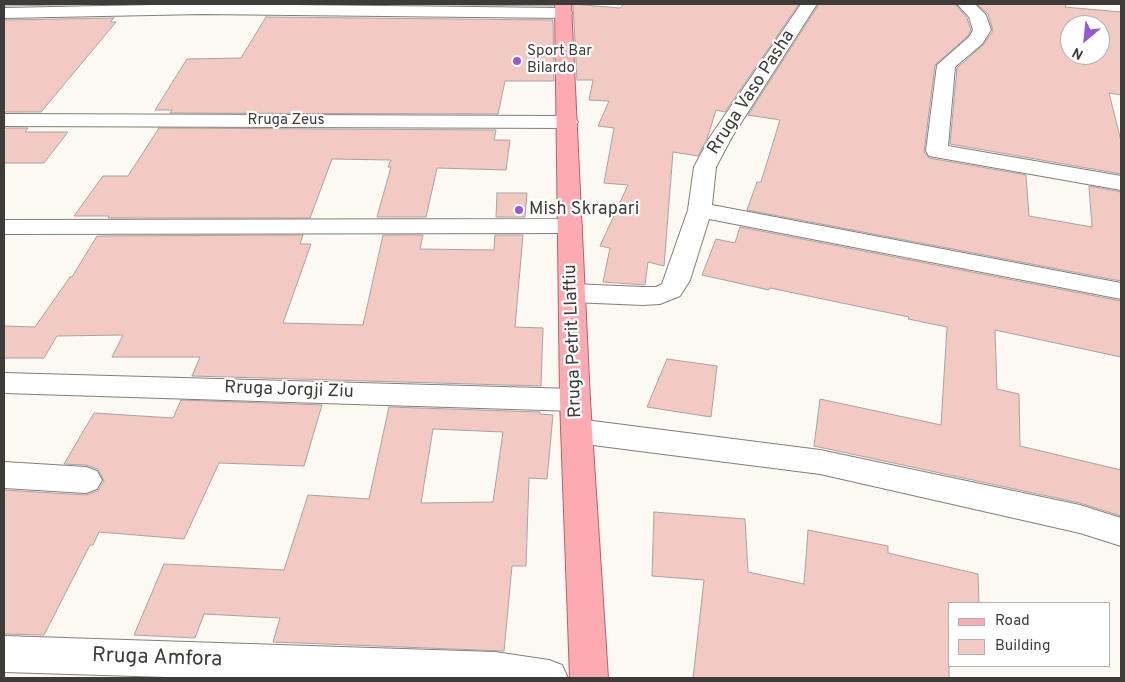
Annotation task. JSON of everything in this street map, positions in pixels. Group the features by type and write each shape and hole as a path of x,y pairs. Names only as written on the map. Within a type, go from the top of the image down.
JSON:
{"main road":[{"name":"Rruga Petrit Llaftiu","path":"563,8 568,122 575,400 590,678"}],"street":[{"name":"Rruga Vaso Pasha","path":"572,292 643,296 660,295 671,290 677,280 700,210 705,167 720,137 809,4"},
{"path":"965,4 977,15 982,30 976,40 946,65 937,151 1121,183"},
{"path":"4,13 202,9 563,8"},
{"name":"Rruga Zeus","path":"4,120 568,122"},
{"path":"700,210 1121,291"},
{"path":"4,227 570,226"},
{"name":"Rruga Jorgji Ziu","path":"4,383 575,400"},
{"path":"577,431 820,462 1080,518 1121,532"},
{"path":"4,475 86,480"},
{"name":"Rruga Amfora","path":"4,654 495,670 549,678"}],"building":[{"path":"4,4 122,4 4,6"},
{"path":"349,4 553,4 553,6"},
{"path":"573,4 620,8 624,4 799,4 725,112 716,110 707,139 698,156 673,152 664,266 648,262 645,285 603,282 610,248 600,246 628,185 604,183 614,128 598,126 609,101 589,100 593,80 577,80"},
{"path":"819,4 955,4 967,18 971,30 968,36 935,65 924,152 929,158 1026,175 1029,216 1092,227 1089,186 1121,192 1121,281 747,210 757,182 761,182 780,120 748,115"},
{"path":"977,4 1066,4 1065,7 1121,12 1121,95 1109,93 1121,141 1121,174 950,144 957,68 983,45 993,31 988,14"},
{"path":"266,17 553,20 554,81 505,81 498,114 170,113 172,110 155,110 187,59 241,58"},
{"path":"114,18 110,22 116,22 41,112 4,112 4,20"},
{"path":"4,128 28,128 25,132 68,132 44,163 4,163"},
{"path":"159,128 496,130 494,140 510,140 506,170 437,168 426,217 377,217 391,167 388,167 391,160 332,159 310,218 108,218 109,216 74,216 103,176 128,176"},
{"path":"497,193 527,193 525,217 496,217"},
{"path":"740,227 1121,301 1121,357 995,330 997,389 1019,394 1020,446 1121,470 1121,516 1080,503 814,446 820,399 941,425 947,327 908,319 909,317 702,275 716,239 735,243"},
{"path":"303,235 300,244 311,244 283,323 363,325 383,235 423,235 420,249 494,250 495,235 523,235 515,327 543,328 541,386 192,376 200,357 112,357 123,335 57,336 44,358 4,358 4,326 35,327 70,277 72,277 97,236"},
{"path":"667,359 717,366 711,417 647,407"},
{"path":"181,400 322,405 304,466 219,463 184,539 99,532 93,545 90,545 44,635 4,634 4,490 86,495 98,491 104,481 98,469 86,465 64,464 94,413 173,418"},
{"path":"389,407 540,412 540,414 553,415 547,479 529,478 526,566 512,566 504,651 273,642 280,618 204,614 195,638 134,635 164,564 284,570 308,495 369,499","holes":["433,429 503,432 493,502 421,503"]},
{"path":"654,512 745,519 748,572 804,584 808,530 888,546 888,553 978,574 979,602 948,602 949,678 693,678 704,580 652,576"}],"place":[{"name":"Sport Bar Bilardo","path":"517,61"},
{"name":"Mish Skrapari","path":"519,210"}]}
